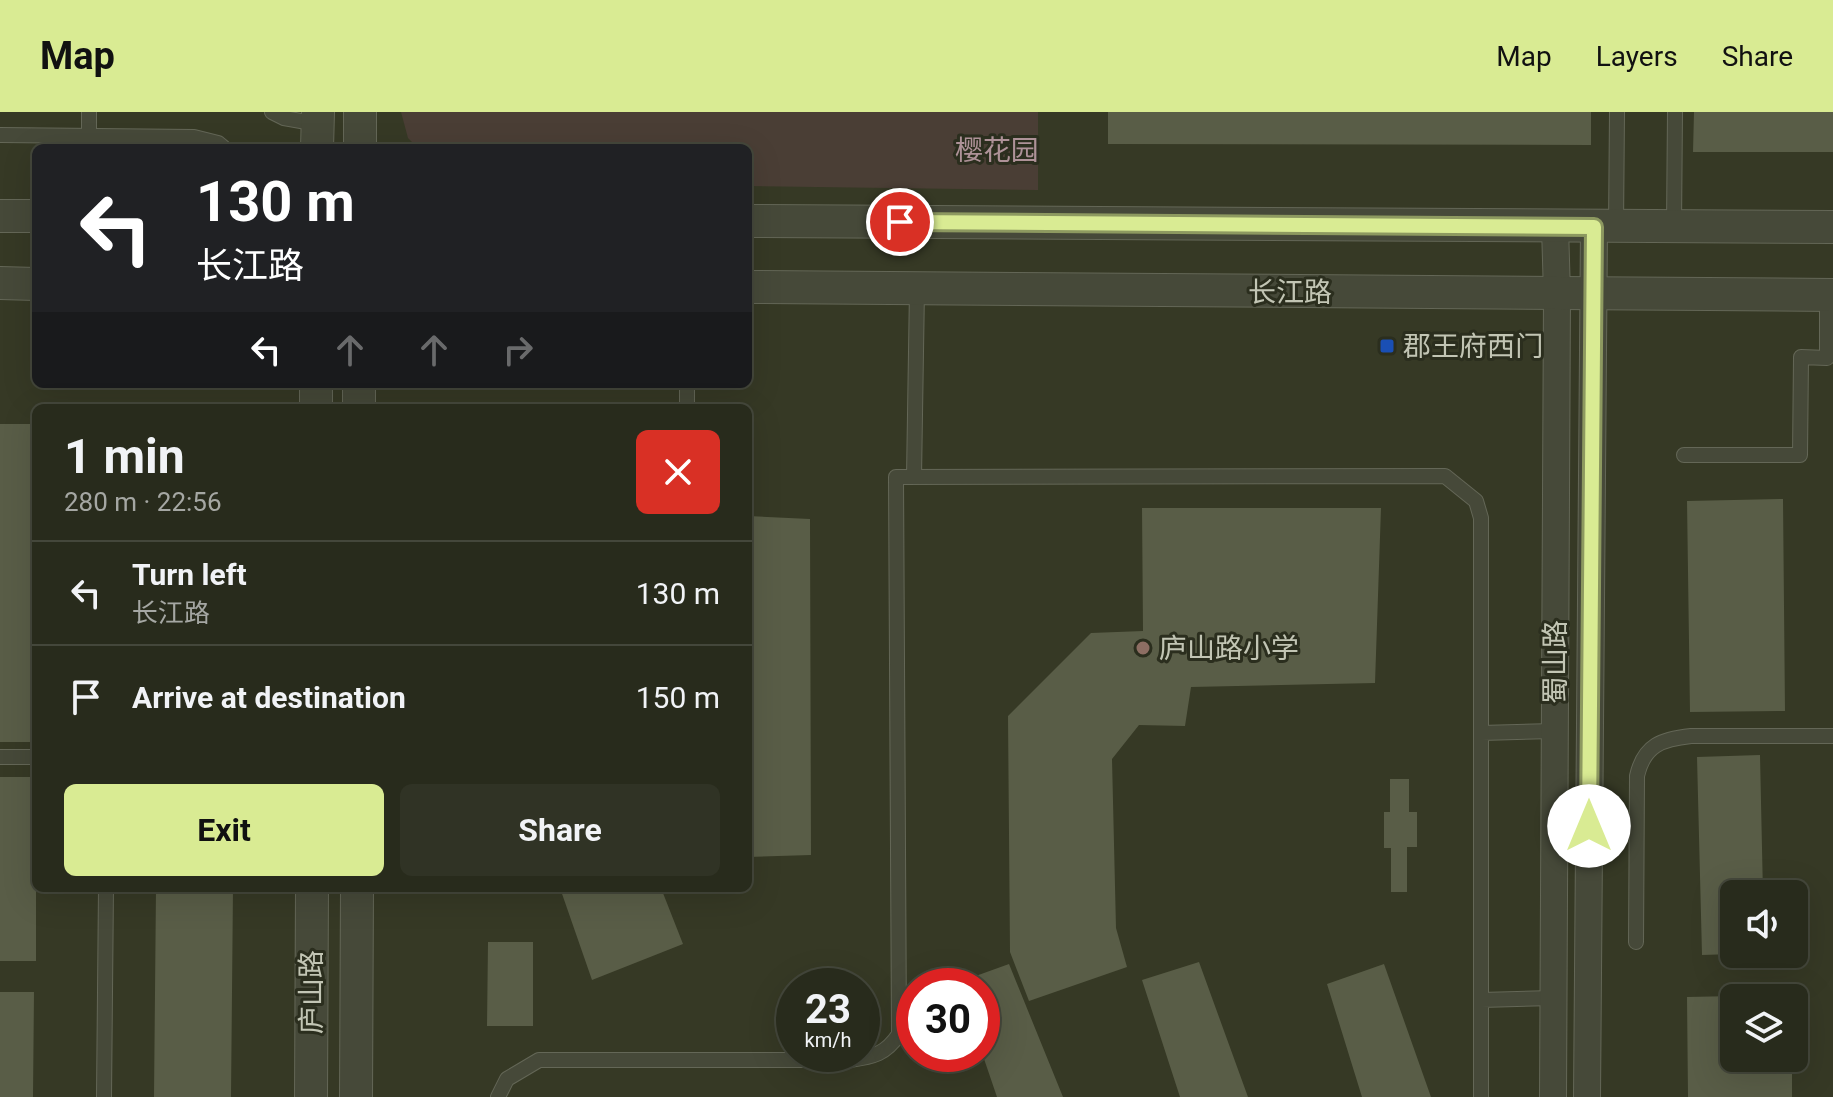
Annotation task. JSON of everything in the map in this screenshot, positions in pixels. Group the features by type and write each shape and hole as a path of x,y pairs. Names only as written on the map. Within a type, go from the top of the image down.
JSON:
{"street":[{"path":"360,112 360,144"},
{"path":"0,216 32,216"},
{"path":"752,221 1833,227"},
{"name":"蜀山路","path":"1553,1097 1555,227"},
{"name":"蜀山路","path":"1587,1097 1592,293 1605,227"},
{"path":"0,283 32,284"},
{"name":"长江路","path":"752,287 1830,295"},
{"name":"庐山路","path":"311,1097 312,892"},
{"name":"庐山路","path":"356,1097 357,892"}],"lane":[{"path":"89,112 89,142"},
{"path":"272,112 318,128"},
{"path":"1605,227 1617,112"},
{"path":"1674,227 1675,112"},
{"path":"0,135 89,142 194,137 219,144"},
{"path":"914,477 917,289"},
{"path":"1684,455 1800,455 1801,357 1827,358 1830,295"},
{"path":"498,1097 507,1079 539,1060 850,1060 872,1057 890,1049 899,1034 901,1014 896,477 1445,476 1476,501 1481,518 1481,1097"},
{"path":"1481,733 1554,731"},
{"path":"1636,942 1637,776 1649,748 1669,738 1691,736 1833,736"},
{"path":"0,757 32,757"},
{"path":"104,1097 106,892"},
{"path":"1481,1000 1553,998"}],"green space":[{"name":"樱花园","path":"401,112 1038,112 1038,190 752,186 752,144 414,144 408,138"}],"building":[{"path":"1108,112 1591,112 1591,145 1108,144"},
{"path":"1694,112 1833,112 1833,152 1693,152"},
{"path":"0,424 32,424 32,742 0,742"},
{"path":"1783,499 1785,711 1690,712 1687,501"},
{"path":"1142,508 1381,508 1375,683 1191,687 1185,726 1139,725 1112,759 1116,928 1127,967 1029,1001 1010,952 1008,716 1091,633 1143,631"},
{"path":"752,516 810,519 811,855 752,857"},
{"path":"1760,755 1763,880 1720,880 1720,954 1702,955 1697,757"},
{"path":"0,777 32,777 32,892 36,892 36,961 0,961"},
{"path":"1390,779 1409,779 1409,812 1417,812 1417,847 1407,847 1407,892 1391,892 1391,848 1384,848 1384,812 1390,812"},
{"path":"156,892 233,892 231,1097 154,1097"},
{"path":"561,892 663,892 683,944 592,980"},
{"path":"488,942 533,942 533,1026 487,1026"},
{"path":"1199,962 1248,1097 1180,1097 1142,980"},
{"path":"1009,964 1063,1097 997,1097 988,1072 1000,1072 998,968"},
{"path":"1384,964 1431,1097 1362,1097 1327,984"},
{"path":"0,992 34,992 33,1097 0,1097"},
{"path":"1720,996 1720,1072 1792,1072 1792,1097 1688,1097 1687,997"}],"place":[{"name":"郡王府西门","path":"1387,346"},
{"name":"庐山路小学","path":"1143,648"}],"route":[{"path":"900,222 1594,227 1589,826"}]}
